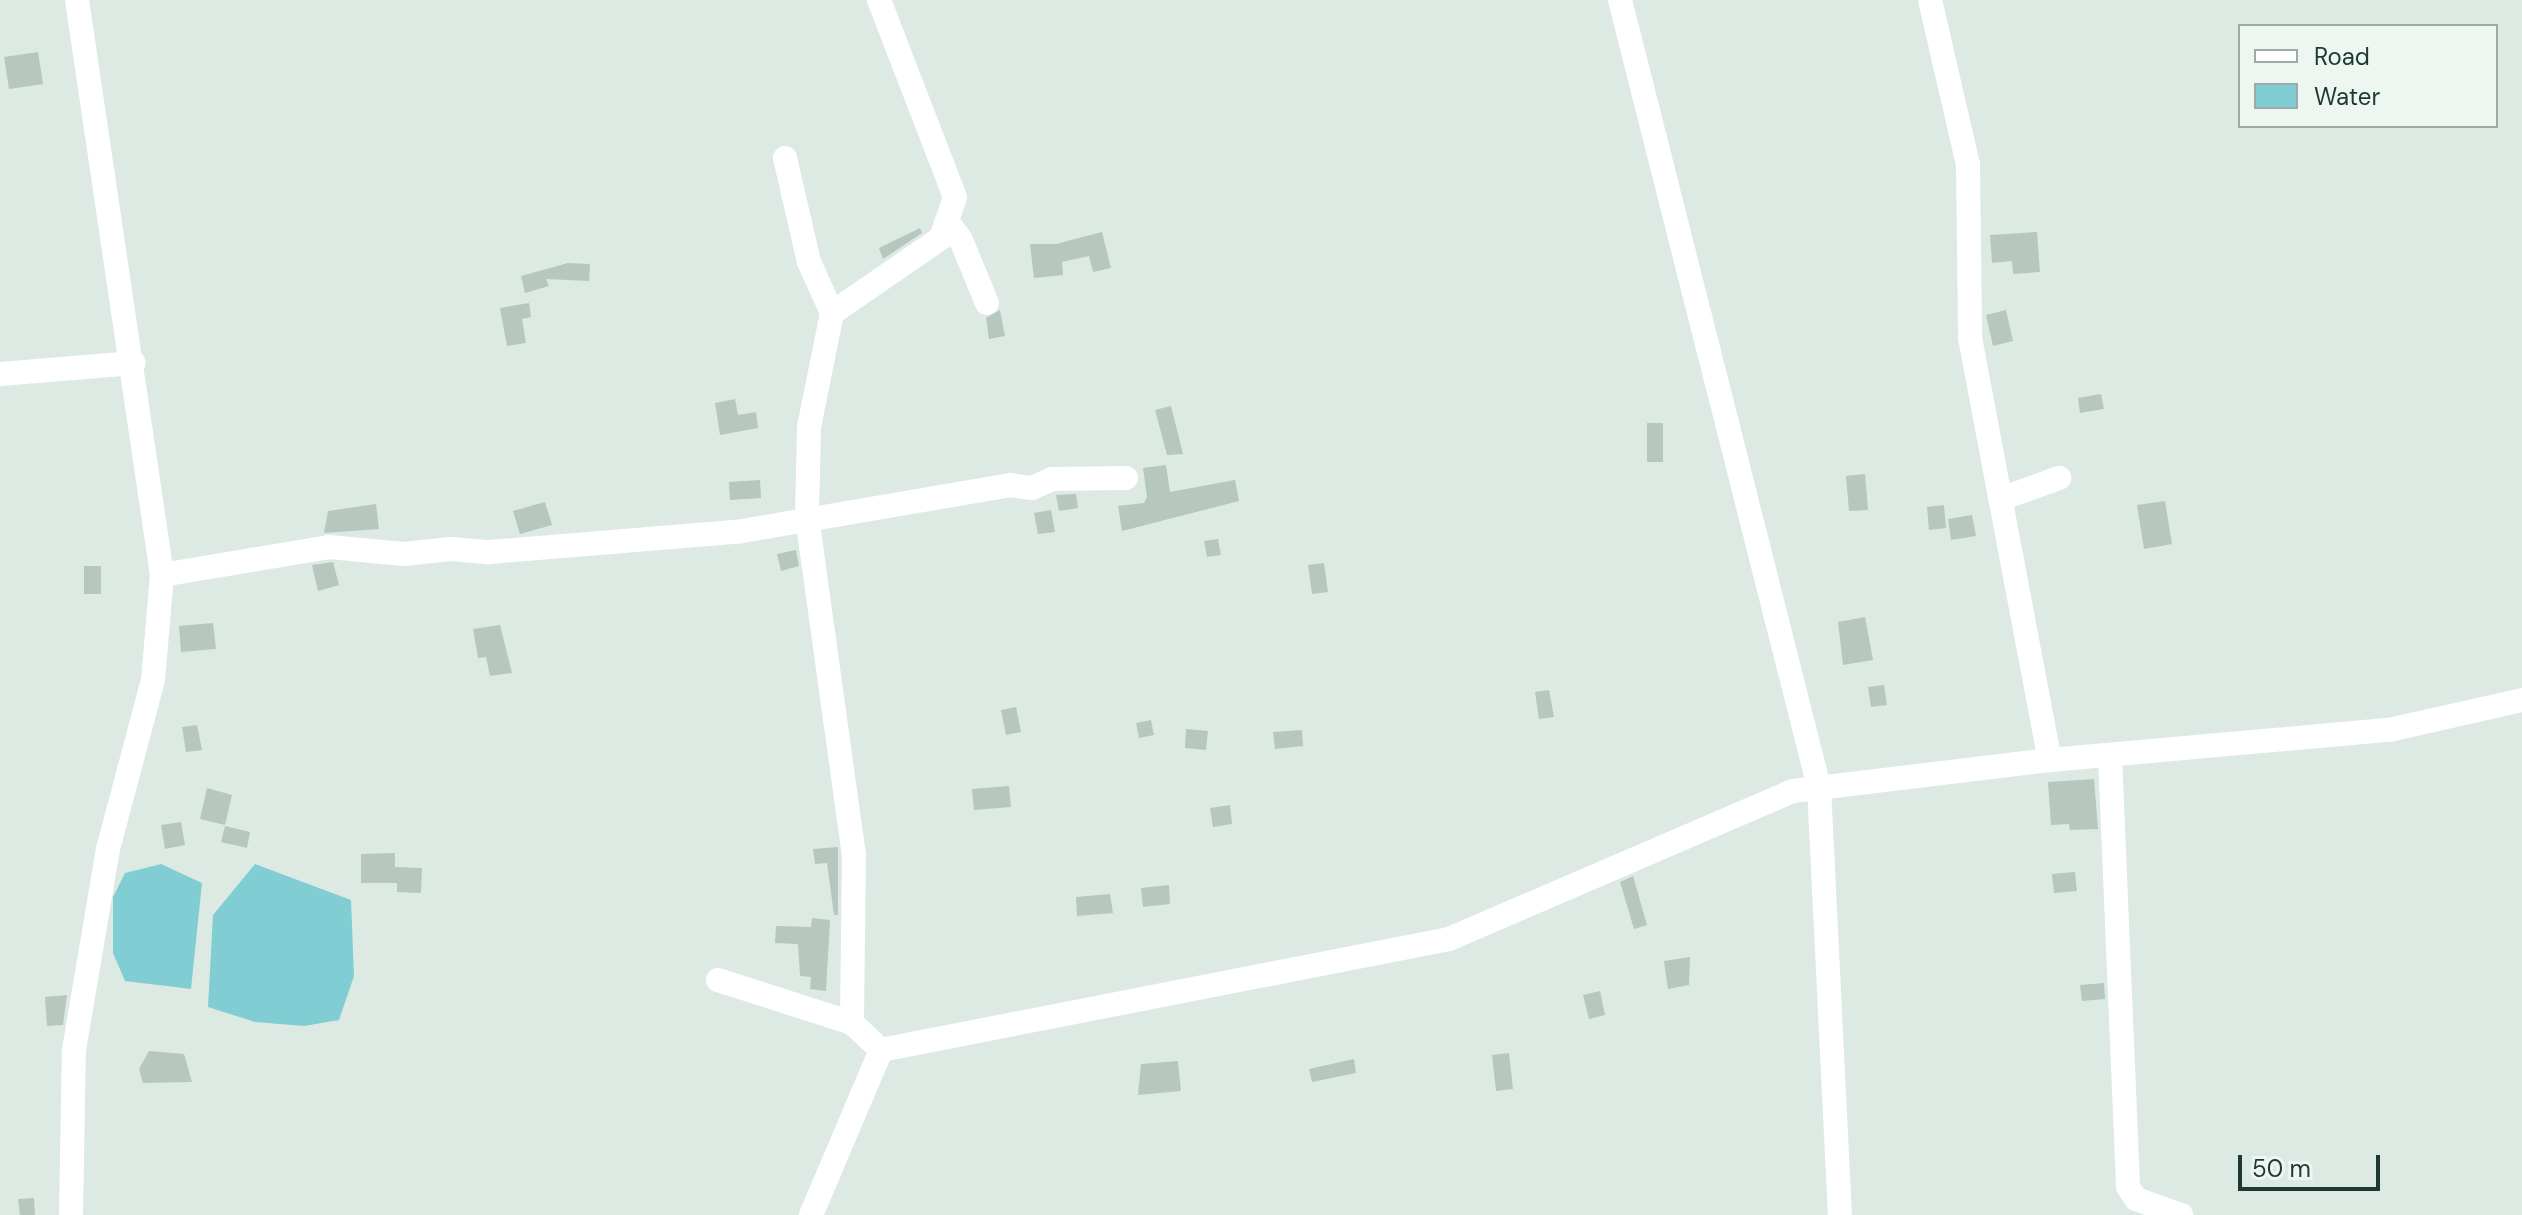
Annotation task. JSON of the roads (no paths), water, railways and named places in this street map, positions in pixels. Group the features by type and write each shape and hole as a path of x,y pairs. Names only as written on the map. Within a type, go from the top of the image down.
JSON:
{"street":[{"path":"71,1215 74,1050 108,849 153,680 162,575 134,363 77,0"},
{"path":"832,313 941,238 955,197 879,0"},
{"path":"1620,0 1819,787 1840,1215"},
{"path":"1930,0 1968,164 1970,338 2050,760"},
{"path":"785,158 809,262 832,313 809,427 807,517 854,854 852,1023"},
{"path":"948,222 961,240 987,303"},
{"path":"0,374 134,363"},
{"path":"162,575 329,547 404,554 451,549 489,552 742,531 807,517 1010,485 1032,488 1052,479 1126,478"},
{"path":"2001,499 2059,478"},
{"path":"881,1050 1449,939 1793,791 2050,760 2389,730 2522,700"},
{"path":"2110,756 2128,1187 2136,1199 2181,1215"},
{"path":"718,980 852,1023 881,1050"},
{"path":"811,1215 881,1050"}],"water":[{"path":"161,864 202,883 191,989 125,981 113,953 113,897 125,873"},
{"path":"255,864 351,900 354,976 339,1020 304,1026 255,1022 208,1007 213,915"}]}
